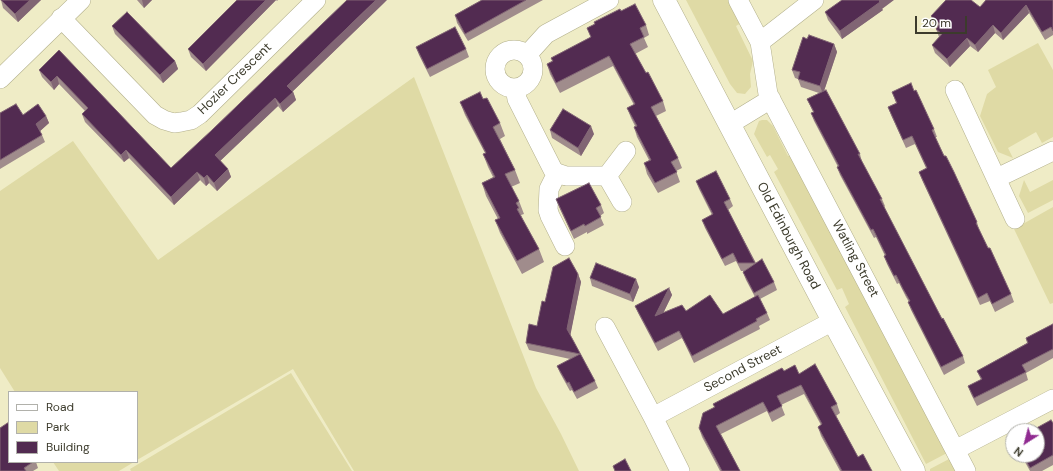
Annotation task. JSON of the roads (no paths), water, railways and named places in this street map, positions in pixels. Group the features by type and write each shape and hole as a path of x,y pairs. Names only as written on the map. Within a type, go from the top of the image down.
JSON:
{"main road":[{"name":"Old Edinburgh Road","path":"664,0 833,321 914,471"}],"street":[{"path":"3,70 81,0"},
{"name":"Hozier Crescent","path":"61,18 155,115 174,123 190,120 200,114 316,0"},
{"path":"527,55 546,34 609,0"},
{"name":"Watling Street","path":"738,0 760,42 770,99 966,471"},
{"path":"760,42 814,0"},
{"path":"515,49 527,55 531,59 533,65 531,77 524,86 515,88 506,87 500,83 496,78 494,71 494,64 497,58 502,53 515,49"},
{"path":"515,88 517,99 550,166 557,173 566,176 608,176"},
{"path":"955,90 1015,219"},
{"path":"730,124 770,99"},
{"path":"608,176 626,151"},
{"path":"997,178 1053,151"},
{"path":"557,173 549,189 548,210 565,246"},
{"path":"608,176 622,202"},
{"name":"Second Street","path":"653,417 833,321"},
{"path":"605,327 680,471"},
{"path":"955,450 1053,399"}]}
